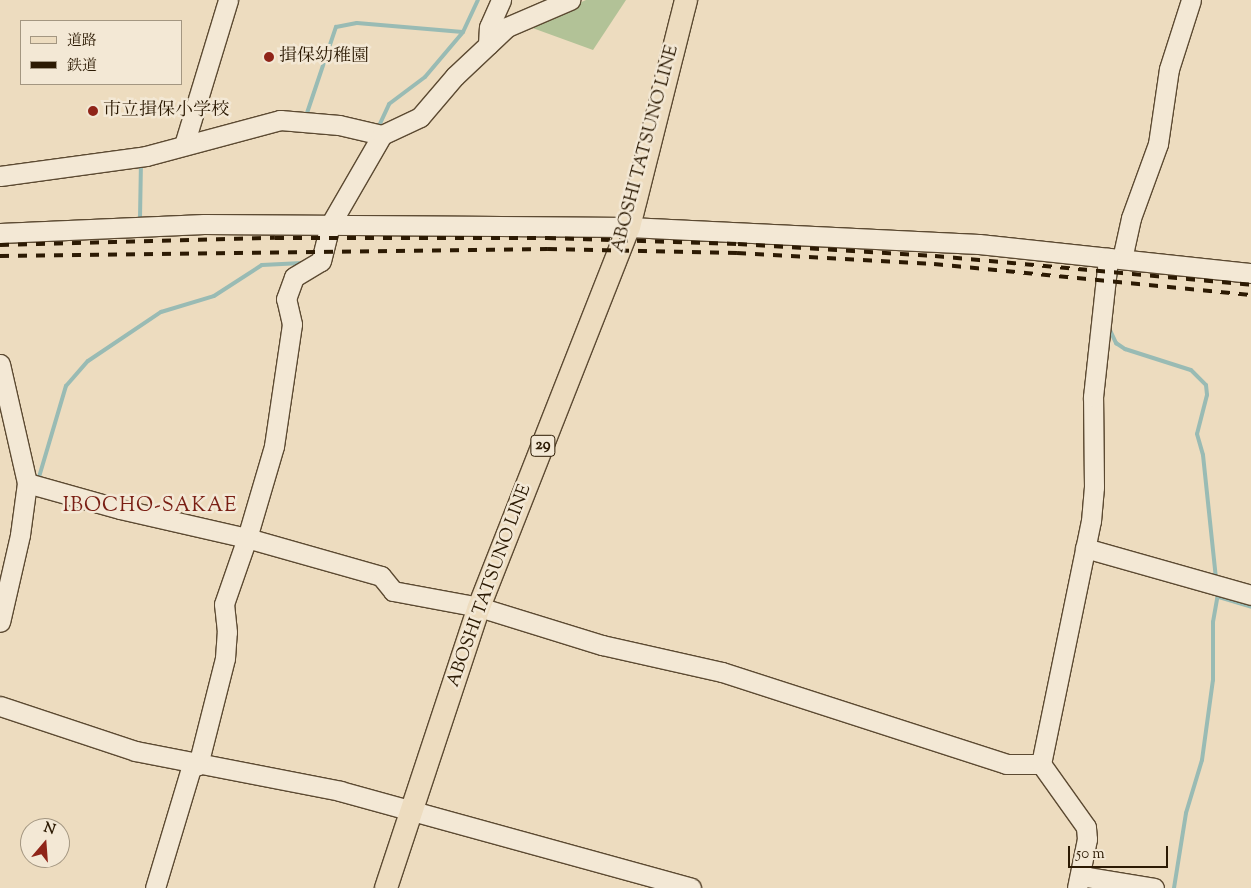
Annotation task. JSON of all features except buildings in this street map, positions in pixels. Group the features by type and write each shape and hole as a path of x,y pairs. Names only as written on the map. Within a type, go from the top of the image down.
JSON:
{"main road":[{"name":"ABOSHI TATSUNO LINE","path":"386,888 479,607 629,227 686,0"}],"street":[{"path":"184,145 228,0"},
{"path":"488,45 489,27 501,0"},
{"path":"0,176 112,162 280,120 339,125 377,134 420,117 455,76 507,27 570,0"},
{"path":"1154,888 1079,882 1086,827 1041,764 1086,548 1094,487 1093,396 1115,259 1158,144 1169,69 1191,0"},
{"path":"198,765 225,658 228,632 224,604 247,538 274,446 292,324 286,299 294,276 321,261 330,225 377,134"},
{"path":"0,233 204,224 629,227 979,244 1251,273"},
{"path":"0,364 27,483 20,536 0,622"},
{"path":"27,483 120,509 247,538 381,576 392,591 479,607 602,645 722,672 1006,764 1041,764"},
{"path":"1086,548 1251,595"},
{"path":"0,706 135,750 198,765 340,791 691,888"},
{"path":"154,888 191,768 198,765"}],"green space":[{"path":"586,0 626,0 593,50 527,26"}],"waterway":[{"path":"378,128 389,104 425,77 463,32 478,0"},
{"path":"306,116 336,27 357,23 463,32"},
{"path":"140,218 141,162"},
{"path":"39,477 66,386 88,361 161,312 214,296 262,265 302,263"},
{"path":"1115,279 1118,264"},
{"path":"1109,328 1116,343 1125,349 1191,370 1206,385 1207,395 1197,434 1203,455 1216,578"},
{"path":"1174,888 1186,813 1202,760 1213,680 1213,622 1218,593"},
{"path":"1219,597 1251,607"}],"railway":[{"path":"0,245 275,238 547,238 738,244 935,256 1251,285"},
{"path":"0,256 548,249 737,253 934,264 1251,295"}],"place":[{"name":"揖保幼稚園","path":"269,57"},
{"name":"市立揖保小学校","path":"93,111"}],"district":[{"name":"IBOCHO-SAKAE","path":"150,506"}]}
